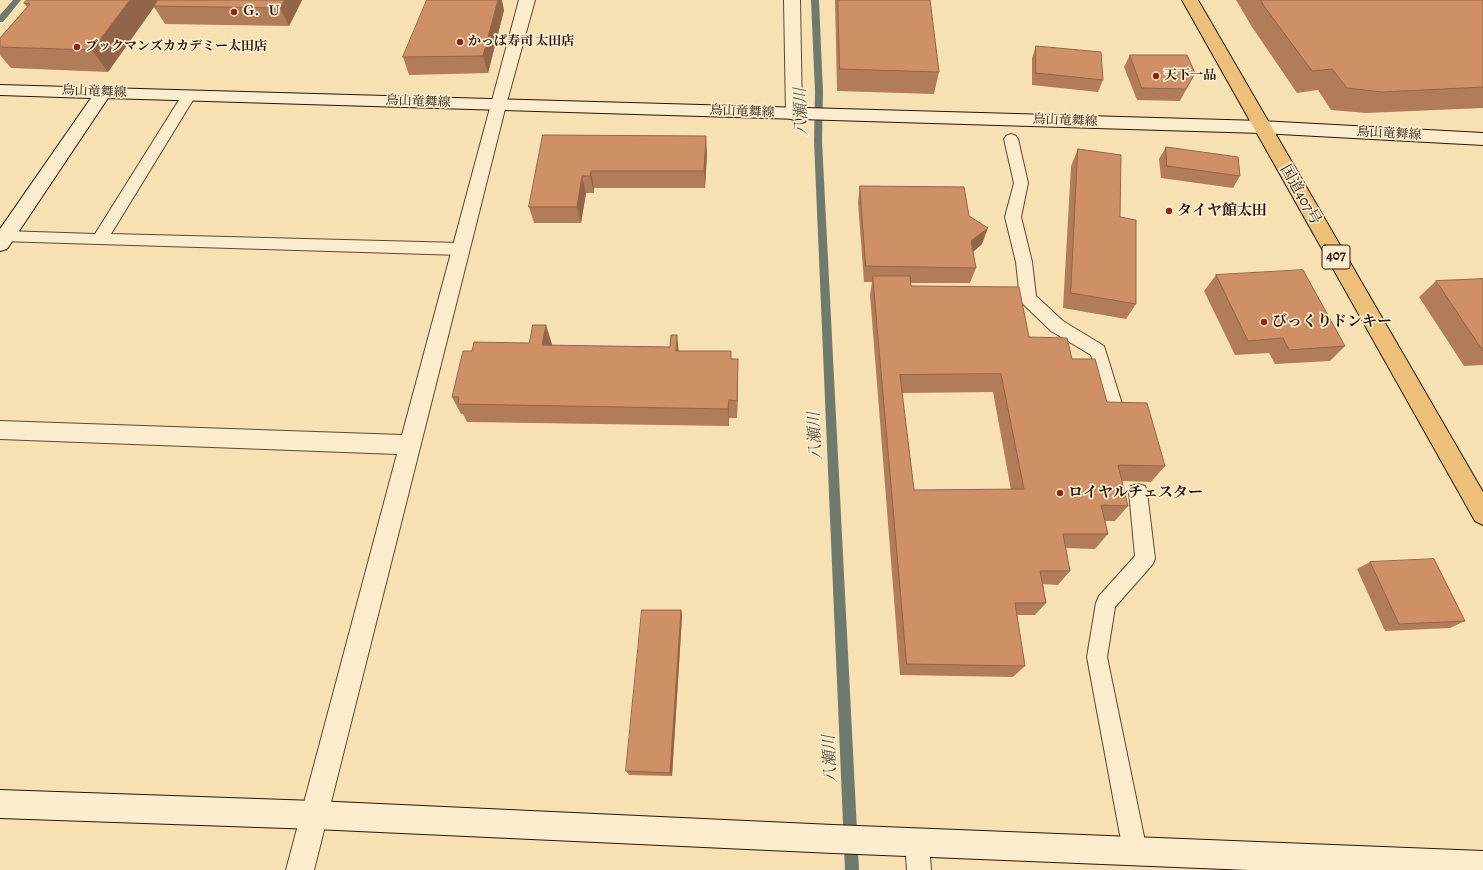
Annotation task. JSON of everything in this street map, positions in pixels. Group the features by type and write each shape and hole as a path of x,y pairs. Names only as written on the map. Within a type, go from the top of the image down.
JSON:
{"highway":[{"name":"国道407号","path":"1190,0 1261,127 1483,514"}],"street":[{"path":"300,870 498,105 527,0"},
{"path":"792,0 797,114"},
{"name":"鳥山竜舞線","path":"0,90 1261,127 1483,139"},
{"path":"2,240 103,93"},
{"path":"0,430 410,445"},
{"path":"0,804 315,816 882,841 918,856 1135,851 1483,865"}],"lane":[{"path":"100,239 189,95"},
{"path":"1011,139 1021,183 1014,217 1024,262 1028,299 1057,326 1098,351 1113,404"},
{"path":"2,240 100,239 461,248"},
{"path":"1135,851 1097,658 1106,603 1145,559 1138,492"}],"building":[{"path":"27,0 130,0 92,50 0,47 0,38 30,4 24,3"},
{"path":"158,0 285,0 280,8 154,6"},
{"name":"かっぱ寿司 太田店","path":"427,0 498,0 483,56 403,57"},
{"path":"838,0 930,0 939,72 840,69"},
{"path":"1261,0 1483,0 1483,87 1382,92 1347,88 1332,69 1312,71"},
{"path":"1036,46 1101,52 1103,80 1036,73"},
{"path":"1130,55 1187,55 1195,73 1186,89 1142,88"},
{"path":"543,135 706,136 704,171 591,171 590,176 582,176 577,207 529,207"},
{"path":"1166,147 1238,157 1240,176 1167,166"},
{"path":"1078,149 1121,155 1120,217 1136,220 1136,304 1071,293"},
{"path":"860,186 964,187 969,216 988,228 971,241 976,268 866,266"},
{"path":"1303,270 1345,346 1289,350 1283,338 1248,341 1216,275"},
{"name":"ロイヤルチェスター","path":"873,276 910,276 911,286 1019,287 1029,337 1067,338 1072,359 1095,359 1107,402 1147,403 1165,466 1118,465 1128,506 1101,505 1108,534 1063,534 1070,571 1040,571 1046,603 1015,603 1025,666 907,664","holes":["1001,374 1024,489 914,490 900,375"]},
{"path":"1483,279 1483,351 1436,281"},
{"path":"533,325 546,325 542,345 670,347 671,335 677,335 676,351 731,351 731,359 738,359 737,401 729,400 728,409 458,404 459,397 452,397 463,351 472,351 474,342 529,343"},
{"path":"1434,559 1465,621 1399,624 1370,562"},
{"path":"642,610 681,610 670,773 626,771"}],"waterway":[{"path":"0,20 17,0"},
{"name":"八瀬川","path":"815,0 819,92 818,141 852,870"}],"place":[{"name":"Ｇ．Ｕ","path":"234,12"},
{"name":"かっぱ寿司 太田店","path":"460,42"},
{"name":"ブックマンズカカデミー太田店","path":"77,47"},
{"name":"天下一品","path":"1156,76"},
{"name":"タイヤ館太田","path":"1169,211"},
{"name":"びっくりドンキー","path":"1264,322"},
{"name":"ロイヤルチェスター","path":"1060,493"}]}
